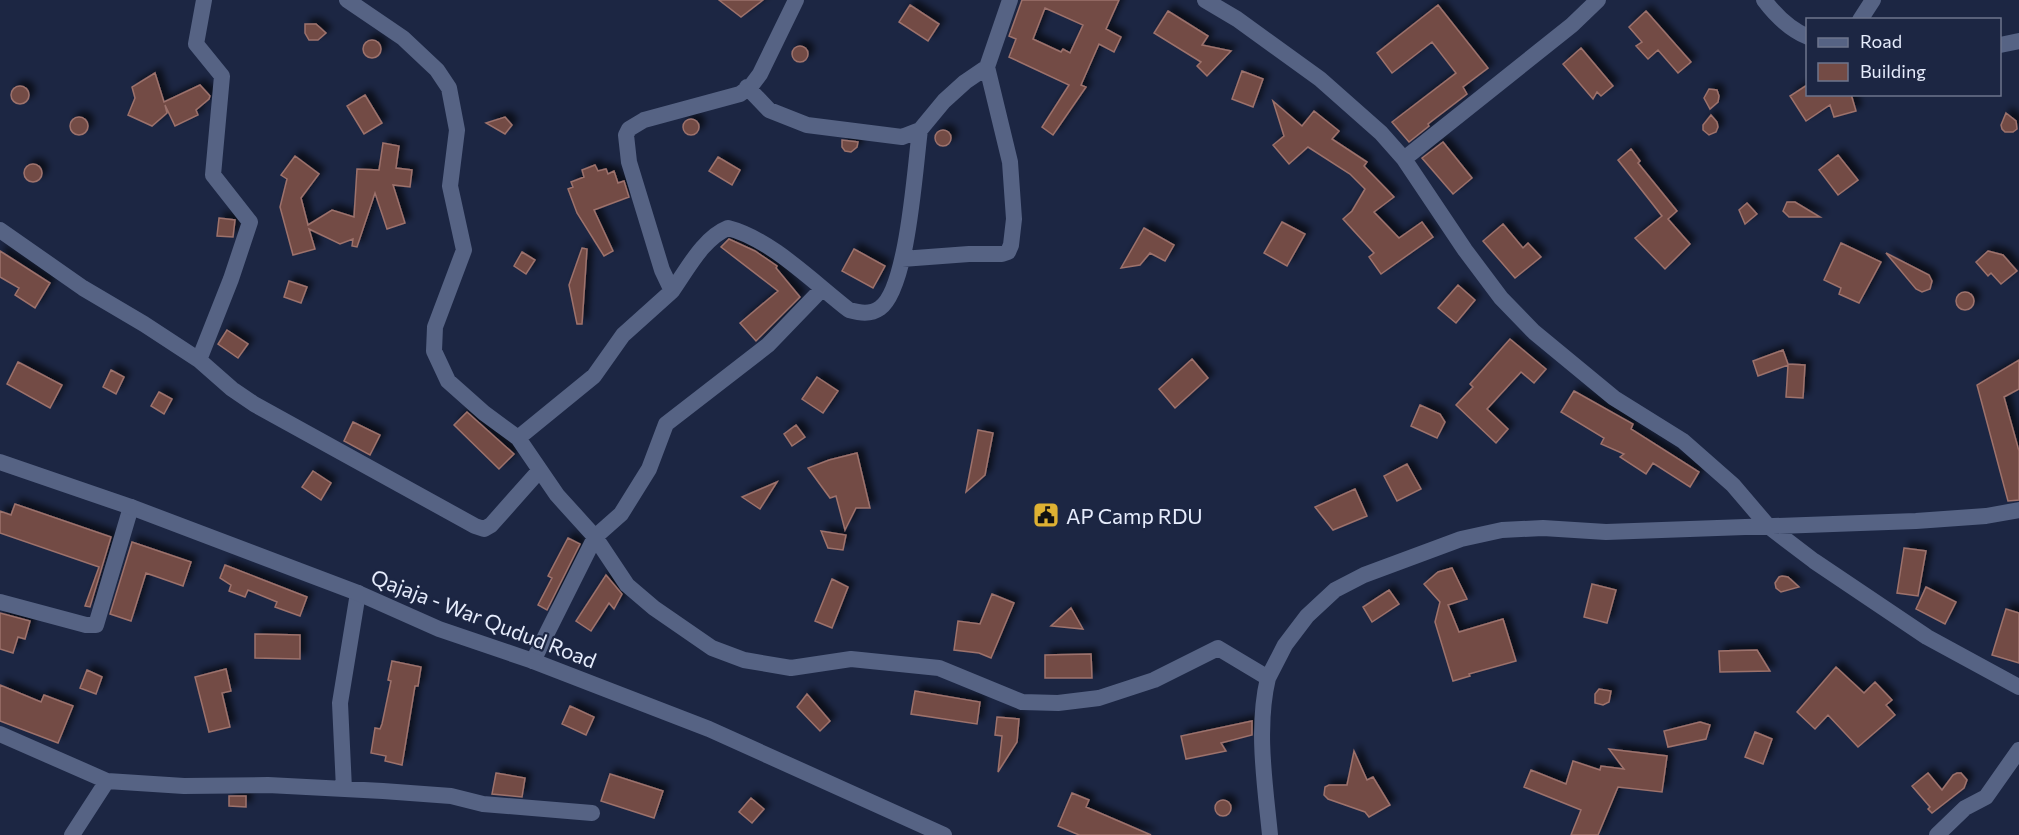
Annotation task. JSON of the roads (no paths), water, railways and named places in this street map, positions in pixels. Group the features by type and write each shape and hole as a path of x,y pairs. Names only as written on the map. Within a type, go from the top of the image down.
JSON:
{"street":[{"path":"199,360 231,279 250,222 213,175 222,76 196,44 204,0"},
{"path":"347,0 412,46 437,70 449,88 457,130 450,186 464,250 435,327 434,351 448,381 484,413 518,438 557,495 595,537 627,585 654,608 712,648 744,660 791,668 851,659 939,668 1022,702 1058,703 1099,698 1154,680 1218,648 1268,678"},
{"path":"672,291 662,270 629,162 626,135 629,129 645,120 740,94 747,87 752,86 796,0"},
{"path":"902,259 969,254 1002,255 1008,252 1011,245 1014,219 1010,162 987,67 1010,0"},
{"path":"1205,0 1246,25 1320,79 1381,133 1404,159 1465,250 1501,298 1534,332 1614,398 1683,441 1733,485 1768,526 1848,585 1927,638 2019,687"},
{"path":"1404,159 1572,25 1598,0"},
{"path":"1764,0 1777,16 1796,32 1806,36"},
{"path":"1861,18 1873,0"},
{"path":"2001,45 2019,41"},
{"path":"747,87 769,110 807,125 902,137 920,130 944,101 965,82 987,67"},
{"path":"518,438 594,376 623,335 672,291 703,248 728,228 749,236 789,261 849,310 869,313 880,308 890,297 902,259 920,130"},
{"path":"0,230 83,288 199,360 254,404 475,526 484,529 491,525 539,471"},
{"path":"533,662 595,537 621,514 649,469 666,424 768,345 822,289"},
{"name":"Qajaja - War Qudud Road","path":"0,462 131,507 358,593 439,629 533,662 708,729 944,835"},
{"path":"0,602 86,625 96,625 131,507"},
{"path":"1270,835 1263,771 1263,698 1268,678 1285,645 1307,616 1335,590 1364,575 1461,539 1513,529 1543,528 1606,532 1916,521 1986,516 2019,510"},
{"path":"344,789 340,703 358,593"},
{"path":"0,734 107,781 184,786 268,785 451,796 483,804 592,813"},
{"path":"1937,835 1965,808 1986,797 2019,750"},
{"path":"72,835 107,781"}],"place":[{"name":"AP Camp RDU","path":"1046,515"}]}
